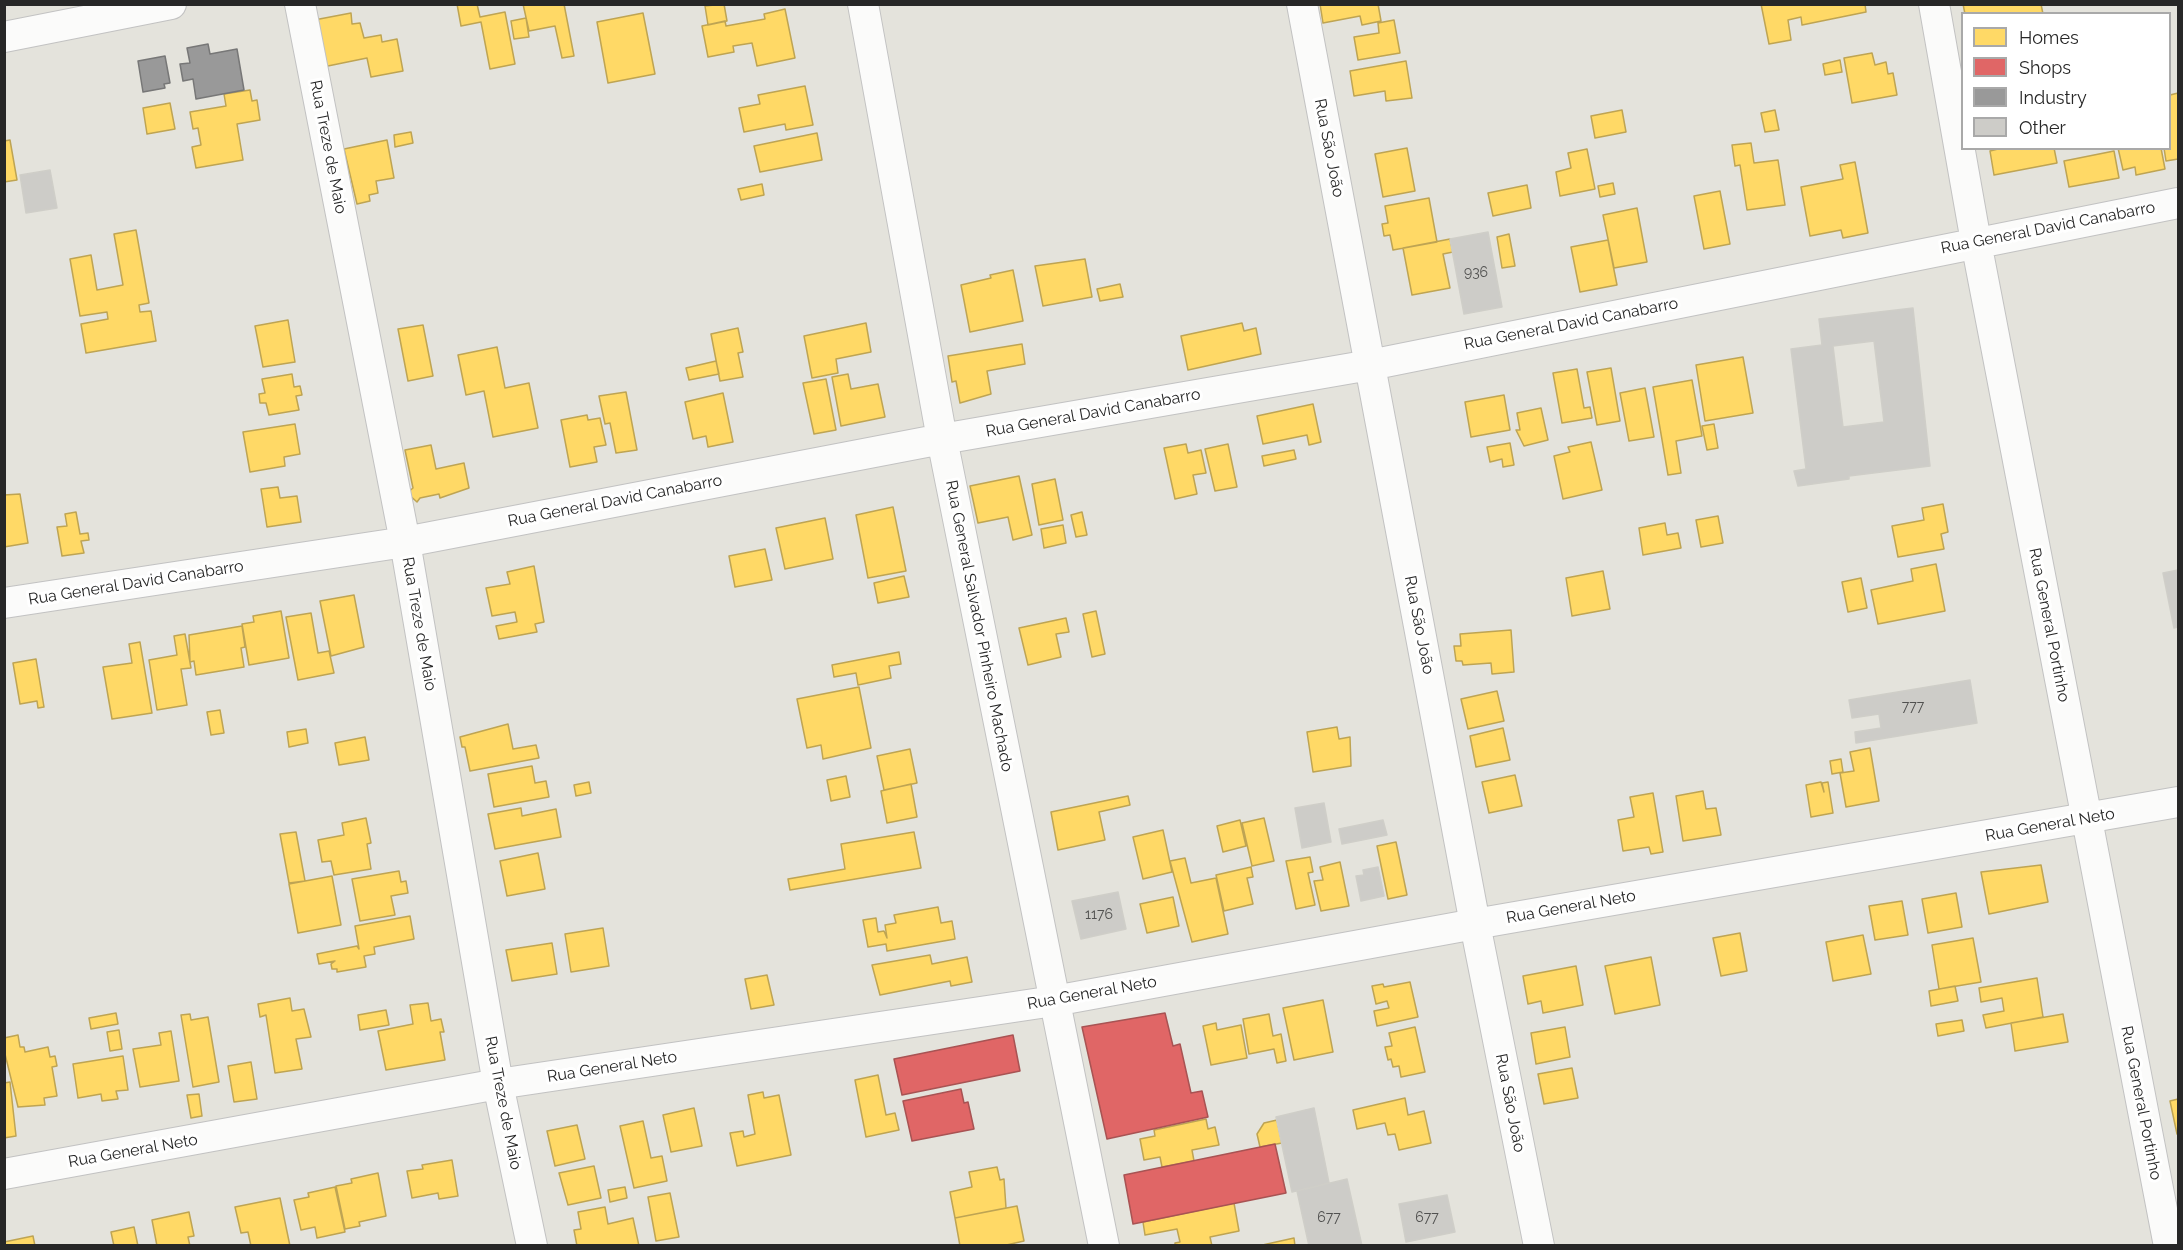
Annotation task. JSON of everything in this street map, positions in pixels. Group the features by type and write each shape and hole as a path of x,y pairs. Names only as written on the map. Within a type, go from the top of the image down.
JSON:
{"street":[{"path":"4,37 171,4"},
{"name":"Rua Treze de Maio","path":"300,4 405,542 498,1084 532,1245"},
{"name":"Rua General Salvador Pinheiro Machado","path":"862,4 942,439 1104,1245"},
{"name":"Rua São João","path":"1302,4 1475,924 1539,1245"},
{"name":"Rua General Portinho","path":"1934,4 1976,242 2169,1245"},
{"name":"Rua General David Canabarro","path":"4,603 405,542 942,439 1370,364 2178,203"},
{"name":"Rua General Neto","path":"4,1174 498,1084 1054,1000 1475,924 2087,819 2178,801"}],"building: Homes":[{"path":"457,4 477,4 480,17 505,12 515,64 490,69 481,22 461,26"},
{"path":"523,4 564,4 574,56 562,58 555,26 529,31"},
{"path":"724,4 727,21 708,25 705,6"},
{"path":"1320,4 1378,4 1381,21 1362,25 1360,16 1323,23"},
{"path":"1761,4 1865,4 1866,12 1802,25 1801,17 1788,20 1791,40 1769,44"},
{"path":"1963,4 2041,4 2043,12 1965,12"},
{"path":"785,9 795,58 757,66 752,43 733,46 734,52 708,57 702,26 725,21 726,26 765,19 764,14"},
{"path":"351,13 352,24 360,23 364,38 381,35 382,42 397,39 403,71 371,77 367,58 318,68 309,21"},
{"path":"643,13 655,74 608,83 597,22"},
{"path":"526,18 529,37 514,39 511,21"},
{"path":"1394,20 1400,53 1358,60 1354,37 1379,33 1378,23"},
{"path":"1872,53 1875,65 1886,62 1888,74 1893,73 1897,95 1852,103 1844,58"},
{"path":"1840,60 1842,72 1825,75 1823,64"},
{"path":"1406,61 1412,98 1386,101 1385,91 1354,96 1350,71"},
{"path":"805,86 813,125 786,130 785,124 744,132 739,108 760,104 758,95"},
{"path":"250,90 252,101 257,100 260,120 237,124 243,160 196,168 192,147 201,145 198,128 193,129 190,112 226,106 224,94"},
{"path":"2178,93 2178,159 2166,161 2164,150 2171,150 2171,95"},
{"path":"170,103 175,129 147,134 143,108"},
{"path":"1622,110 1626,132 1595,138 1591,116"},
{"path":"1775,110 1779,130 1765,132 1761,113"},
{"path":"411,132 413,143 395,147 394,135"},
{"path":"817,133 822,160 760,172 754,146"},
{"path":"10,140 17,180 4,182 4,141"},
{"path":"387,140 394,178 376,181 378,193 369,195 370,201 357,204 344,149"},
{"path":"1751,143 1754,163 1778,160 1785,205 1747,210 1740,165 1735,166 1732,145"},
{"path":"1407,148 1415,191 1383,197 1375,154"},
{"path":"1587,149 1595,189 1560,196 1556,172 1571,168 1568,153"},
{"path":"2054,150 2057,163 1994,175 1990,151"},
{"path":"2118,150 2161,150 2165,169 2136,175 2135,167 2123,170"},
{"path":"2114,151 2119,178 2069,187 2064,161"},
{"path":"1855,162 1868,233 1843,238 1841,230 1810,236 1801,187 1843,179 1840,165"},
{"path":"1613,183 1615,194 1600,197 1598,186"},
{"path":"762,184 764,195 741,200 738,189"},
{"path":"1527,185 1531,208 1493,216 1488,193"},
{"path":"1720,191 1730,244 1704,249 1694,196"},
{"path":"1429,198 1437,242 1393,250 1390,235 1384,236 1382,224 1388,223 1385,206"},
{"path":"1637,208 1647,262 1614,268 1603,215"},
{"path":"136,230 149,303 139,305 140,312 151,311 156,341 86,353 81,324 108,319 107,312 80,316 70,259 91,255 97,290 123,285 114,234"},
{"path":"1509,234 1515,266 1502,268 1497,237"},
{"path":"1450,239 1453,252 1443,254 1450,288 1412,295 1403,248"},
{"path":"1608,240 1617,285 1580,292 1571,247"},
{"path":"1085,259 1092,297 1043,306 1035,266"},
{"path":"1013,270 1023,321 970,332 961,285"},
{"path":"1120,284 1123,297 1100,301 1097,289"},
{"path":"288,320 295,362 263,367 255,326"},
{"path":"866,323 871,352 836,359 838,373 812,378 804,336"},
{"path":"1242,323 1244,331 1256,328 1261,354 1188,370 1181,336"},
{"path":"423,325 433,376 408,381 398,329"},
{"path":"738,328 743,352 738,353 743,377 720,381 711,334"},
{"path":"1022,344 1025,364 987,371 991,394 960,403 956,381 952,382 948,356"},
{"path":"497,347 505,388 529,383 538,428 493,437 484,391 466,395 458,355"},
{"path":"1743,357 1753,413 1705,421 1696,365"},
{"path":"716,361 719,374 689,380 686,368"},
{"path":"1611,368 1620,421 1597,425 1587,372"},
{"path":"1577,369 1584,408 1590,407 1592,418 1562,423 1553,373"},
{"path":"292,374 294,387 300,386 302,395 296,396 299,410 269,415 266,403 260,403 259,394 265,393 262,379"},
{"path":"848,374 851,389 878,384 885,417 841,426 832,377"},
{"path":"826,379 836,430 814,434 803,383"},
{"path":"1692,380 1702,436 1676,441 1681,473 1668,475 1653,387"},
{"path":"1645,388 1654,437 1629,441 1620,393"},
{"path":"626,392 637,450 616,453 610,423 605,424 599,396"},
{"path":"723,393 733,442 708,447 706,436 693,439 685,402"},
{"path":"1504,395 1510,430 1471,437 1465,402"},
{"path":"1313,404 1321,442 1309,445 1307,435 1263,444 1257,416"},
{"path":"1541,408 1548,440 1524,446 1516,430 1520,430 1517,413"},
{"path":"587,415 588,420 600,418 606,445 594,447 597,462 570,467 561,420"},
{"path":"295,424 300,454 284,457 285,466 250,472 243,432"},
{"path":"1714,424 1718,448 1707,450 1702,426"},
{"path":"1591,442 1602,490 1563,499 1554,456 1570,452 1568,447"},
{"path":"1510,443 1514,465 1503,467 1502,459 1490,462 1487,447"},
{"path":"1186,444 1188,453 1201,450 1206,473 1193,475 1197,494 1175,499 1164,448"},
{"path":"1228,444 1237,487 1215,491 1205,449"},
{"path":"431,445 436,469 464,463 469,488 440,498 439,494 420,498 417,502 407,493 413,488 405,450"},
{"path":"1294,450 1296,459 1264,466 1262,456"},
{"path":"1019,476 1032,535 1013,540 1008,517 978,523 970,486"},
{"path":"1055,479 1063,520 1039,525 1032,484"},
{"path":"278,487 280,498 297,496 301,522 267,527 261,489"},
{"path":"20,494 28,543 4,547 4,495"},
{"path":"1943,504 1948,532 1941,534 1944,549 1898,557 1892,526 1924,520 1922,508"},
{"path":"893,507 906,571 868,578 856,515"},
{"path":"76,512 80,534 88,533 89,540 81,541 84,553 62,556 57,527 67,526 65,514"},
{"path":"1082,512 1087,535 1076,537 1071,515"},
{"path":"1718,516 1723,543 1701,547 1696,520"},
{"path":"825,518 833,559 785,569 776,528"},
{"path":"1665,523 1667,535 1678,533 1681,548 1643,555 1639,528"},
{"path":"1063,525 1066,543 1044,548 1041,529"},
{"path":"765,549 772,580 735,587 729,556"},
{"path":"1936,564 1945,611 1878,624 1871,590 1913,581 1911,569"},
{"path":"534,566 544,622 535,624 537,632 499,639 496,626 517,622 515,612 492,616 486,588 510,584 507,572"},
{"path":"1603,571 1610,609 1572,616 1566,578"},
{"path":"904,576 909,597 878,603 874,583"},
{"path":"1861,578 1867,608 1848,612 1842,582"},
{"path":"354,595 364,647 331,656 320,601"},
{"path":"281,611 289,658 249,665 242,624 254,622 253,616"},
{"path":"1096,611 1105,654 1092,657 1083,614"},
{"path":"311,613 318,653 329,651 334,673 298,680 286,617"},
{"path":"1066,618 1069,632 1056,634 1061,657 1028,665 1019,628"},
{"path":"242,626 245,647 241,648 244,667 196,675 194,661 190,662 189,635"},
{"path":"1511,630 1514,672 1492,674 1491,663 1463,665 1462,661 1456,661 1454,646 1461,646 1460,634"},
{"path":"185,634 191,668 181,669 187,705 157,710 149,660 177,655 174,636"},
{"path":"140,642 152,713 112,719 103,667 132,663 129,644"},
{"path":"899,652 901,664 889,666 891,678 858,685 856,673 834,677 832,665"},
{"path":"36,659 44,707 38,708 37,701 20,704 13,663"},
{"path":"859,687 871,748 823,759 821,745 807,748 797,699"},
{"path":"1497,691 1504,721 1468,729 1461,699"},
{"path":"220,710 224,733 211,735 207,712"},
{"path":"508,724 513,749 536,745 539,758 470,771 465,747 462,747 460,737"},
{"path":"1337,727 1339,739 1350,737 1351,766 1313,772 1307,732"},
{"path":"1503,728 1510,760 1476,767 1470,736"},
{"path":"306,729 308,743 289,747 287,732"},
{"path":"365,737 369,760 339,765 335,743"},
{"path":"1870,748 1879,801 1846,807 1840,773 1854,771 1850,752"},
{"path":"910,749 917,783 884,790 877,756"},
{"path":"1841,759 1843,772 1832,774 1830,761"},
{"path":"532,766 535,783 546,781 549,797 494,807 488,774"},
{"path":"1515,775 1522,806 1489,813 1482,782"},
{"path":"846,776 850,797 831,801 827,780"},
{"path":"589,782 591,793 576,796 574,785"},
{"path":"1821,782 1824,792 1822,783 1828,782 1833,813 1811,817 1806,785"},
{"path":"911,784 917,817 887,823 881,791"},
{"path":"1703,791 1706,809 1716,808 1721,835 1683,841 1676,796"},
{"path":"1653,793 1663,852 1651,854 1649,847 1623,851 1618,820 1634,817 1630,797"},
{"path":"1128,796 1130,805 1099,812 1105,840 1058,850 1051,812"},
{"path":"521,808 522,816 556,809 561,837 495,849 488,814"},
{"path":"366,818 371,843 367,844 371,869 334,875 331,861 322,862 318,840 344,835 342,823"},
{"path":"1264,818 1274,861 1252,866 1242,823"},
{"path":"1240,820 1246,846 1223,852 1217,826"},
{"path":"1163,830 1172,872 1143,879 1133,837"},
{"path":"296,832 305,881 289,883 280,834"},
{"path":"914,832 921,868 790,890 788,879 845,869 841,844"},
{"path":"1396,842 1407,895 1388,899 1377,846"},
{"path":"538,853 545,889 507,896 500,861"},
{"path":"1310,857 1313,872 1308,873 1315,905 1296,909 1286,861"},
{"path":"1185,858 1191,883 1216,878 1228,934 1192,942 1170,861"},
{"path":"1340,862 1349,906 1321,911 1314,881 1323,880 1320,867"},
{"path":"2041,865 2048,902 1989,914 1981,872"},
{"path":"1251,867 1253,877 1247,878 1253,904 1224,911 1216,875"},
{"path":"399,871 401,882 406,881 408,893 391,896 395,915 360,921 352,879"},
{"path":"332,876 341,925 298,933 289,884"},
{"path":"1956,893 1962,927 1928,933 1922,899"},
{"path":"1173,897 1179,926 1147,933 1140,904"},
{"path":"1902,901 1908,935 1875,940 1869,906"},
{"path":"938,907 941,923 952,921 955,939 887,951 886,944 868,947 863,920 876,918 878,932 884,931 887,938 885,925 896,923 894,915"},
{"path":"410,916 414,939 374,947 375,954 364,956 366,967 337,972 337,969 332,969 331,964 335,961 319,964 317,954 357,946 359,949 355,926"},
{"path":"603,928 609,966 571,972 565,934"},
{"path":"1740,933 1747,971 1721,976 1713,938"},
{"path":"1863,935 1871,974 1833,981 1826,942"},
{"path":"1973,938 1981,982 1939,989 1932,945"},
{"path":"552,943 557,974 512,981 506,950"},
{"path":"930,955 932,964 967,957 972,982 951,986 950,981 880,995 872,965"},
{"path":"1651,957 1660,1005 1615,1014 1605,966"},
{"path":"1576,966 1583,1005 1543,1013 1541,1001 1528,1004 1523,976"},
{"path":"767,975 774,1005 751,1009 745,979"},
{"path":"2037,978 2043,1017 1986,1028 1983,1015 2004,1011 2002,998 1981,1002 1979,988"},
{"path":"1410,982 1418,1017 1377,1026 1374,1011 1389,1008 1387,1001 1376,1004 1372,986 1383,984 1384,987"},
{"path":"1955,986 1958,1001 1931,1006 1929,991"},
{"path":"290,998 292,1011 304,1009 311,1037 296,1039 302,1069 275,1073 266,1015 260,1017 258,1004"},
{"path":"1323,1000 1333,1052 1294,1060 1283,1008"},
{"path":"428,1003 431,1021 441,1019 444,1032 440,1032 445,1060 386,1070 378,1031 413,1024 410,1005"},
{"path":"386,1010 389,1025 360,1030 358,1015"},
{"path":"116,1013 118,1024 91,1029 89,1018"},
{"path":"190,1014 191,1020 208,1017 219,1082 193,1087 181,1015"},
{"path":"1269,1014 1273,1036 1281,1034 1286,1061 1277,1063 1274,1049 1249,1054 1243,1019"},
{"path":"2063,1014 2068,1042 2015,1051 2011,1023"},
{"path":"1962,1020 1964,1031 1938,1036 1936,1024"},
{"path":"1216,1023 1217,1030 1241,1025 1247,1058 1211,1065 1203,1026"},
{"path":"1415,1027 1425,1072 1401,1077 1399,1066 1393,1067 1391,1059 1388,1060 1385,1047 1392,1046 1389,1033"},
{"path":"1565,1027 1570,1057 1536,1064 1531,1033"},
{"path":"119,1030 122,1049 110,1051 107,1032"},
{"path":"171,1031 179,1081 140,1087 133,1049 161,1045 159,1033"},
{"path":"18,1035 20,1047 24,1047 25,1052 48,1047 50,1057 55,1056 57,1066 52,1067 57,1096 44,1098 45,1105 18,1107 4,1050 4,1038"},
{"path":"123,1056 128,1090 116,1091 118,1099 102,1101 101,1094 78,1098 73,1064"},
{"path":"251,1062 257,1099 234,1102 228,1066"},
{"path":"1572,1068 1578,1098 1544,1104 1538,1074"},
{"path":"878,1075 886,1115 895,1113 899,1130 866,1137 855,1080"},
{"path":"10,1082 16,1136 4,1138 4,1083"},
{"path":"763,1092 764,1098 779,1095 791,1155 737,1166 730,1133 743,1131 744,1137 755,1134 748,1095"},
{"path":"199,1094 202,1116 191,1118 187,1095"},
{"path":"1405,1098 1408,1115 1424,1111 1431,1143 1399,1150 1395,1134 1388,1135 1385,1123 1357,1129 1353,1110"},
{"path":"2178,1099 2178,1134 2177,1134 2170,1101"},
{"path":"694,1108 702,1146 671,1152 663,1115"},
{"path":"1206,1119 1208,1129 1215,1127 1219,1145 1192,1150 1194,1161 1162,1167 1160,1157 1144,1160 1140,1139 1155,1136 1154,1130"},
{"path":"1277,1120 1282,1143 1260,1147 1257,1134 1264,1123"},
{"path":"643,1121 651,1158 662,1156 667,1181 634,1188 620,1126"},
{"path":"577,1125 585,1159 555,1166 547,1131"},
{"path":"452,1160 458,1196 439,1199 438,1193 412,1198 407,1171 423,1169 422,1165"},
{"path":"594,1166 601,1198 568,1205 559,1173"},
{"path":"997,1167 1000,1180 1004,1179 1006,1208 955,1218 950,1192 972,1187 969,1172"},
{"path":"378,1173 386,1216 359,1222 360,1226 345,1229 336,1186 352,1183 351,1179"},
{"path":"335,1187 345,1232 317,1238 315,1227 301,1230 294,1200 309,1197 308,1193"},
{"path":"625,1187 627,1198 610,1202 608,1190"},
{"path":"670,1193 679,1237 656,1241 648,1197"},
{"path":"280,1198 290,1246 251,1246 248,1232 241,1233 235,1207"},
{"path":"1234,1203 1239,1231 1210,1237 1212,1246 1175,1246 1175,1243 1180,1242 1177,1229 1145,1235 1143,1222"},
{"path":"1017,1206 1024,1241 1002,1246 960,1246 955,1218"},
{"path":"605,1207 608,1224 633,1218 639,1246 577,1246 574,1230 581,1229 578,1212"},
{"path":"189,1212 194,1236 188,1237 190,1246 157,1246 152,1220"},
{"path":"134,1227 138,1246 114,1246 111,1232"},
{"path":"33,1236 35,1246 4,1246 4,1242"},
{"path":"1294,1238 1295,1246 1258,1246"}],"building: Shops":[{"path":"1165,1013 1173,1046 1180,1044 1191,1093 1202,1091 1208,1117 1107,1139 1082,1027"},
{"path":"1013,1035 1020,1071 902,1095 894,1059"},
{"path":"961,1089 964,1103 968,1102 974,1129 912,1141 903,1101"},
{"path":"1275,1144 1286,1193 1133,1224 1124,1175"}],"building: Industry":[{"path":"208,44 210,54 237,49 244,90 196,99 193,79 183,81 180,64 190,63 187,48"},
{"path":"165,56 170,83 164,84 165,88 143,92 138,61"}],"building: Other":[{"path":"50,170 57,208 26,213 20,175"},
{"path":"1488,232 1502,307 1464,314 1450,239"},
{"path":"1913,308 1930,466 1849,476 1849,479 1798,486 1794,471 1806,469 1791,349 1822,345 1819,319","holes":["1874,341 1884,422 1843,427 1833,346"]},
{"path":"2178,570 2178,627 2174,628 2163,573"},
{"path":"1970,680 1977,723 1856,743 1855,732 1881,728 1879,714 1852,718 1849,700"},
{"path":"1324,803 1331,842 1302,848 1295,808"},
{"path":"1383,820 1387,835 1342,844 1339,829"},
{"path":"1378,867 1384,896 1361,901 1356,876 1364,875 1363,870"},
{"path":"1118,892 1126,929 1081,939 1072,901"},
{"path":"1314,1108 1329,1183 1292,1192 1276,1117"},
{"path":"1347,1179 1362,1246 1309,1246 1297,1191"},
{"path":"1447,1195 1455,1232 1406,1242 1399,1204"}]}
